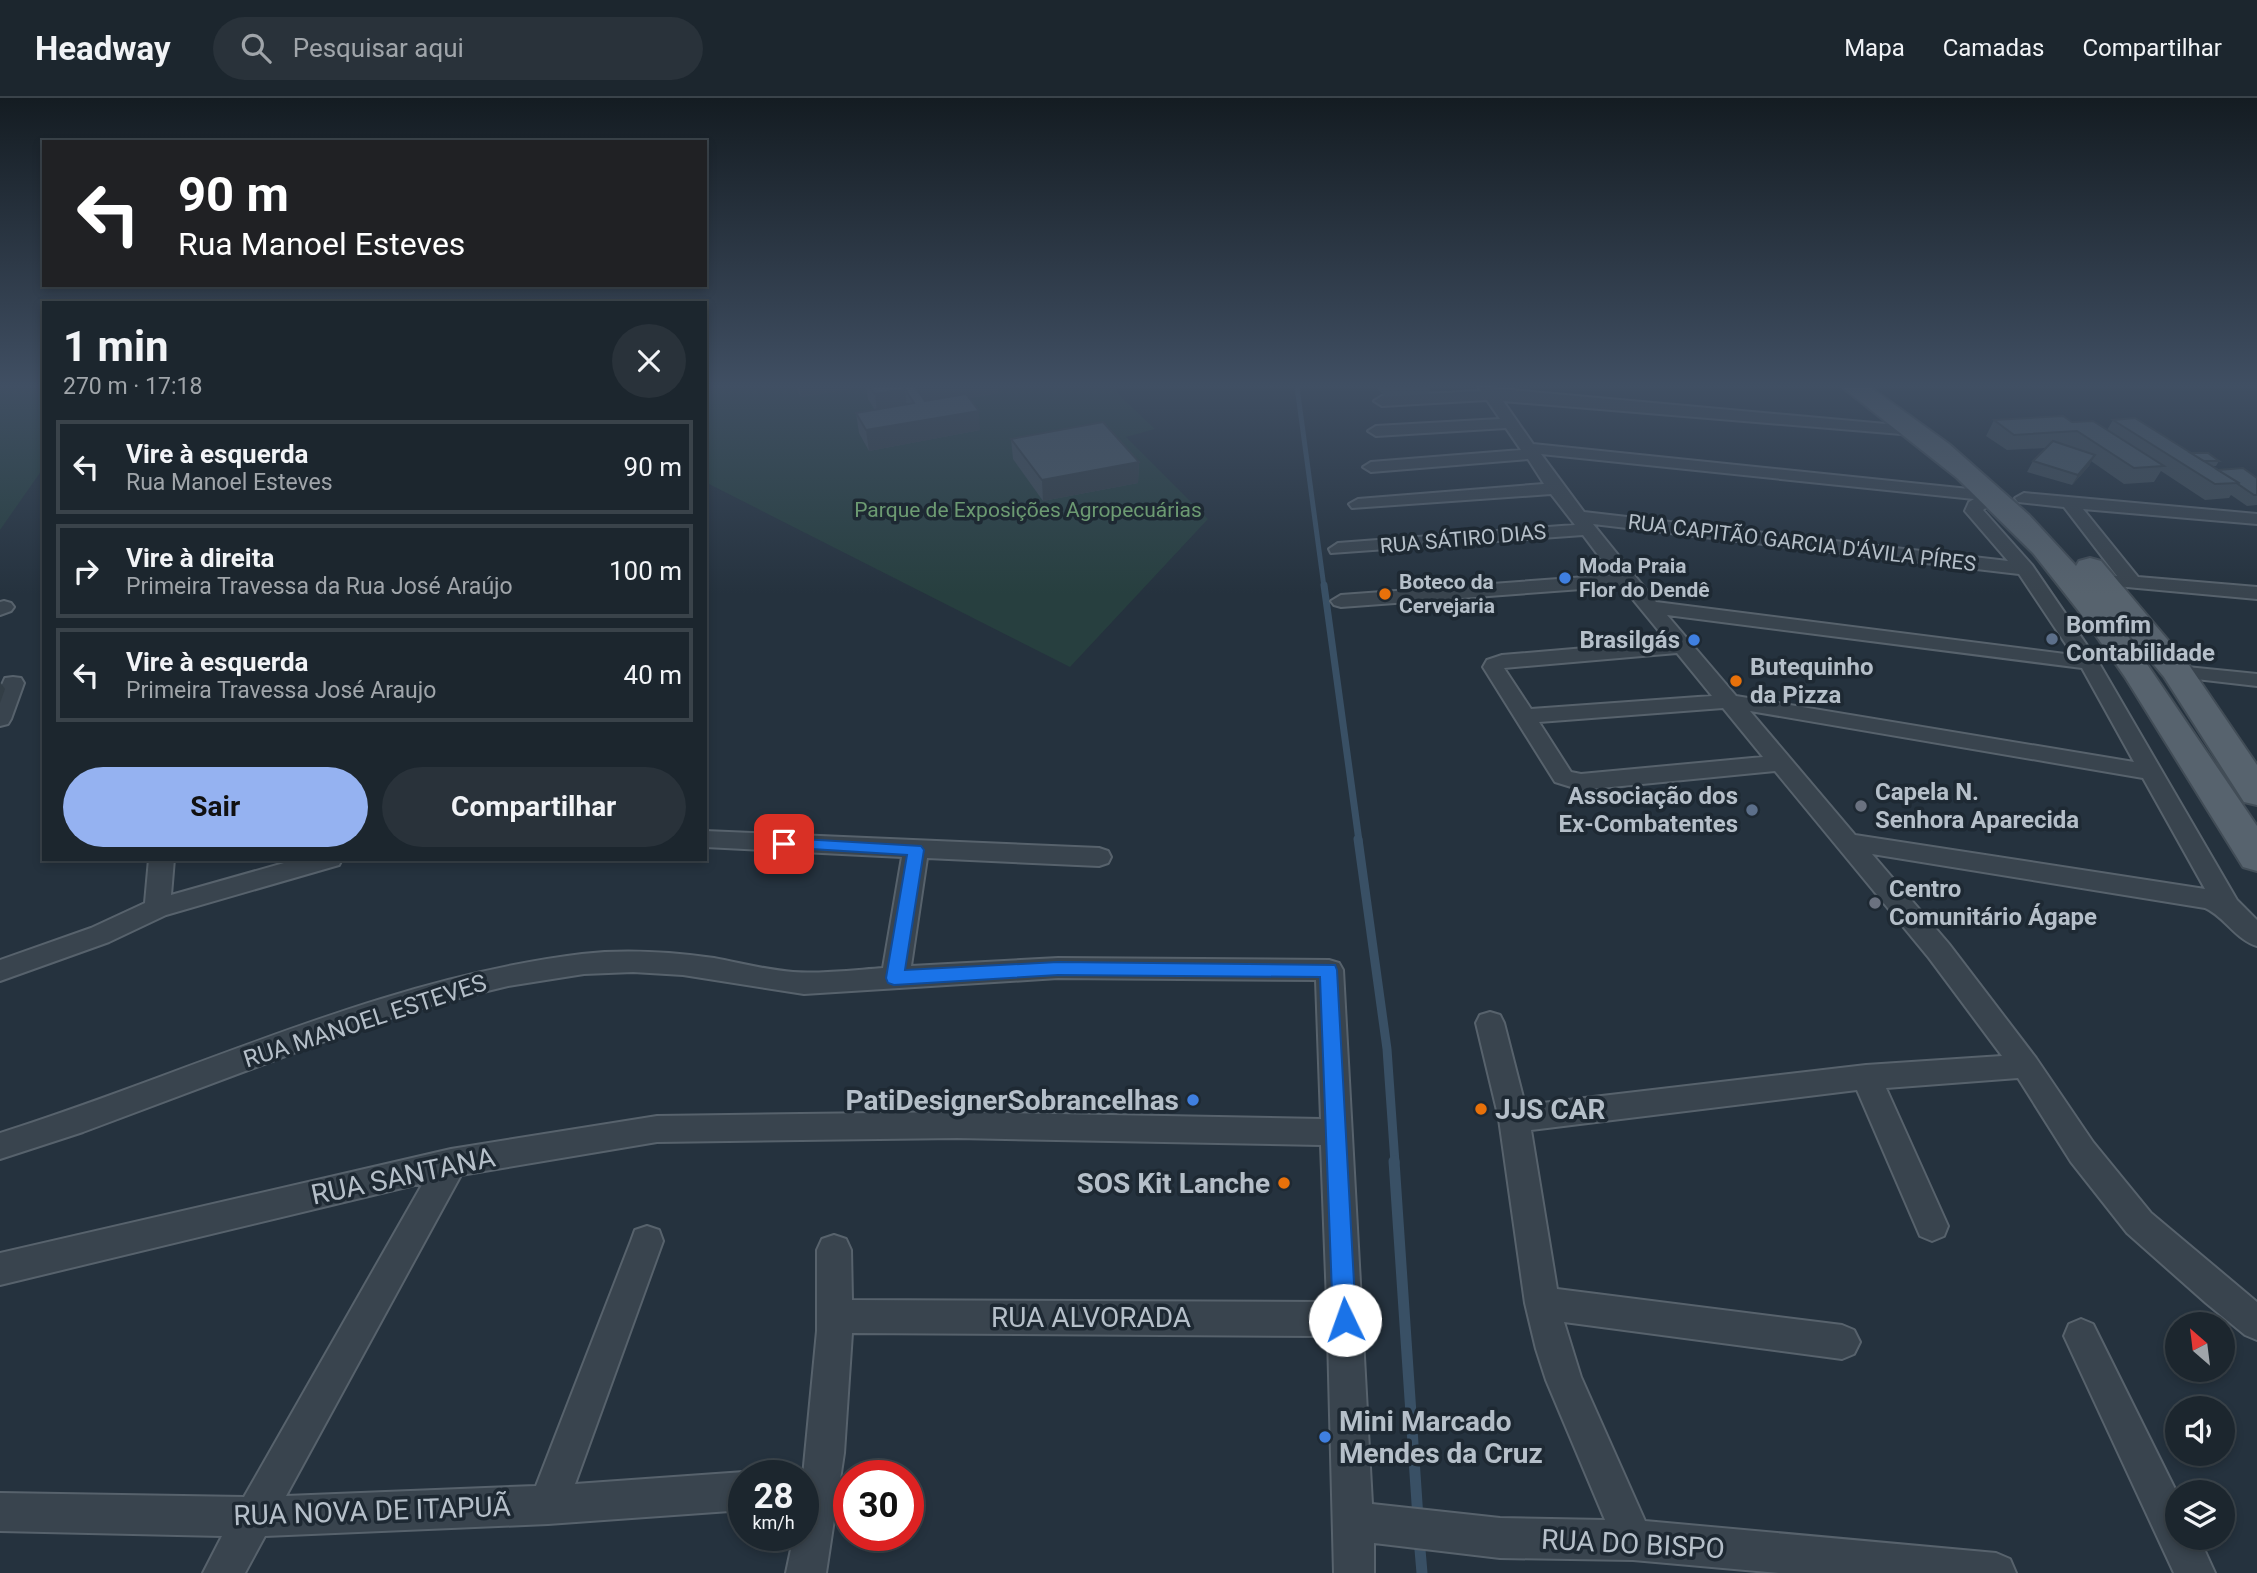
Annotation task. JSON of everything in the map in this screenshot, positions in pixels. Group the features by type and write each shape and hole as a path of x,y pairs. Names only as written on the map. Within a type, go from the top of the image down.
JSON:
{"main road":[{"path":"1944,456 1992,496 2065,573 2122,650 2257,857"},
{"path":"1972,456 2024,498 2057,530 2101,580 2178,672 2257,793"}],"street":[{"path":"1371,467 1483,456"},
{"path":"1534,456 1556,488 1649,607 1939,951 2026,1066 2082,1152 2139,1223 2257,1323"},
{"path":"1581,456 1992,496"},
{"path":"1358,504 1556,488"},
{"path":"1992,496 1975,506 1974,511 2025,569 2090,663 2149,772 2228,906 2257,936"},
{"path":"2024,498 2257,519"},
{"path":"2069,502 2132,582"},
{"name":"RUA SÁTIRO DIAS","path":"1338,549 1584,523"},
{"name":"RUA CAPITÃO GARCIA D'ÁVILA PÍRES","path":"1584,523 2025,569"},
{"path":"1341,601 1627,580"},
{"path":"2101,580 2257,593"},
{"path":"1649,607 2090,663"},
{"path":"1682,646 1502,661 1493,667 1563,777 1581,782 1778,763"},
{"path":"2178,672 2257,680"},
{"path":"0,719 13,683"},
{"path":"1524,716 1728,701 2149,772"},
{"path":"707,839 1099,857"},
{"path":"1848,842 2210,899 2228,906"},
{"path":"894,978 916,850"},
{"path":"156,908 162,861"},
{"path":"0,971 100,935 156,908 323,861"},
{"name":"RUA MANOEL ESTEVES","path":"0,1146 51,1132 259,1052 461,986 584,964 622,963 703,968 780,982 1058,968 1329,970 1336,1132"},
{"path":"1490,1023 1514,1119 1542,1303 1564,1380 1633,1540"},
{"path":"1514,1119 1866,1076 2026,1066"},
{"path":"1866,1076 1932,1226"},
{"name":"RUA SANTANA","path":"0,1269 451,1163 657,1129 957,1125 1336,1132"},
{"path":"1336,1132 1345,1320 1368,1523 1354,1573"},
{"path":"223,1573 451,1163"},
{"path":"548,1504 647,1241"},
{"path":"817,1460 837,1315 834,1250"},
{"path":"1542,1303 1842,1342"},
{"name":"RUA ALVORADA","path":"837,1315 1345,1320"},
{"path":"2081,1336 2165,1510"},
{"name":"RUA NOVA DE ITAPUÃ","path":"0,1512 253,1517 548,1504 728,1492"},
{"name":"RUA DO BISPO","path":"1368,1523 1500,1538 1633,1540 1995,1573"},
{"path":"2184,1550 2195,1573"},
{"path":"806,1573 808,1551"}],"green space":[{"path":"0,456 42,456 42,470 0,530"},
{"name":"Parque de Exposições Agropecuárias","path":"707,456 1145,456 1208,519 1070,667 707,483"}],"building":[{"path":"1024,456 1133,456 1139,462 1042,480"},
{"path":"2038,456 2094,456 2078,475 2033,461"},
{"path":"2115,456 2148,456 2164,466 2134,468"},
{"path":"2170,456 2196,456 2239,483 2215,484"},
{"path":"2196,456 2212,456 2219,461 2204,461"},
{"path":"2243,468 2257,478 2257,495 2218,470"}],"waterway":[{"path":"1306,456 1324,587"},
{"path":"1324,585 1359,841"},
{"path":"1358,839 1387,1049 1395,1163"},
{"path":"1394,1161 1418,1518"},
{"path":"1419,1538 1422,1573"}],"place":[{"name":"Moda Praia Flor do Dendê","path":"1565,578"},
{"name":"Boteco da Cervejaria","path":"1385,594"},
{"name":"Bomfim Contabilidade","path":"2052,639"},
{"name":"Brasilgás","path":"1694,640"},
{"name":"Butequinho da Pizza","path":"1736,681"},
{"name":"Capela N. Senhora Aparecida","path":"1861,806"},
{"name":"Associação dos Ex-Combatentes","path":"1752,810"},
{"name":"Centro Comunitário Ágape","path":"1875,903"},
{"name":"PatiDesignerSobrancelhas","path":"1193,1100"},
{"name":"JJS CAR","path":"1481,1109"},
{"name":"SOS Kit Lanche","path":"1284,1183"},
{"name":"Mini Marcado Mendes da Cruz","path":"1325,1437"}],"route":[{"path":"784,844 916,850 894,978 1058,968 1329,970 1345,1320"}]}
